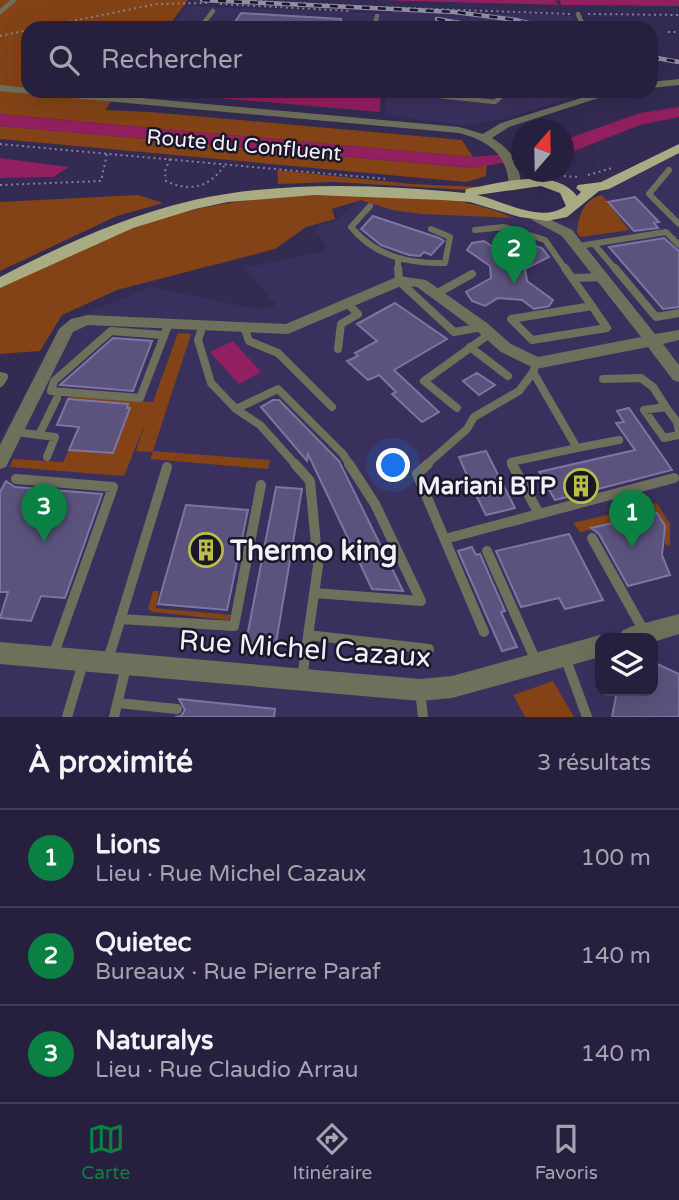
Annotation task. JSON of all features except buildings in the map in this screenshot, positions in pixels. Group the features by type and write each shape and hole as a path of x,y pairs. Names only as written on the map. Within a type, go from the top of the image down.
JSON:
{"main road":[{"path":"0,282 94,235 154,214 243,195 309,191 469,198 548,218 570,209 594,188 616,181 679,148"},
{"path":"0,276 71,239 110,223 219,194 306,186 465,193 542,182"},
{"path":"558,182 570,195 570,209"},
{"path":"562,182 594,188"},
{"path":"513,187 508,197 520,211"}],"street":[{"path":"658,84 679,82"},
{"path":"0,88 21,90"},
{"path":"146,98 459,130 485,137 497,144 511,162"},
{"path":"485,137 505,125 592,98"},
{"path":"513,182 513,187"},
{"path":"567,233 570,209"},
{"path":"537,217 587,245 604,277 677,369"},
{"path":"0,462 67,329 88,320 167,329 203,325 288,329 399,281 421,283 535,367 679,335"},
{"path":"648,633 679,624"},
{"name":"Rue Michel Cazaux","path":"0,653 420,691 452,687 595,647"}],"lane":[{"path":"0,12 14,0"},
{"path":"205,21 213,11"},
{"path":"578,14 581,21"},
{"path":"376,21 377,16"},
{"path":"458,98 495,102 500,98"},
{"path":"669,170 649,194 679,224"},
{"path":"370,206 351,227 359,239 398,259 426,264 445,263 450,237 431,229"},
{"path":"475,230 504,227 545,240 592,306 607,328 532,340 510,319 592,306"},
{"path":"587,245 666,232 679,245"},
{"path":"587,245 656,317 679,313"},
{"path":"398,259 399,281 454,332 485,330"},
{"path":"436,294 472,274"},
{"path":"572,278 604,277"},
{"path":"338,349 341,324 358,314 347,303"},
{"path":"203,325 198,340 211,383 236,409 260,425 310,481 318,566 301,680"},
{"path":"244,327 249,341 278,354 332,407"},
{"path":"167,329 140,398 51,391 54,381 111,331 167,329"},
{"path":"457,408 424,381 470,347 485,330"},
{"path":"470,347 508,376"},
{"path":"484,632 417,474 467,429 474,417 519,391 535,367 577,448"},
{"path":"603,379 636,375 653,384 679,427 664,438 644,410 666,407"},
{"path":"0,376 4,377 0,383"},
{"path":"236,409 278,389 343,454 375,504 421,601 314,593"},
{"path":"39,435 57,398"},
{"path":"16,432 55,437 47,457"},
{"path":"538,512 511,462 619,440"},
{"path":"114,717 118,703 120,620 167,467"},
{"path":"445,539 538,512 674,478"},
{"path":"16,479 113,487 52,658"},
{"path":"120,620 234,626 261,485"},
{"path":"592,538 637,633"},
{"path":"487,551 537,663"},
{"path":"308,635 429,649"},
{"path":"564,655 587,717"},
{"path":"67,717 84,660"},
{"path":"420,691 423,717"},
{"path":"118,703 177,709"}],"path":[{"path":"238,0 578,14 679,15"},
{"path":"72,21 157,4 204,3 350,11"},
{"path":"0,36 21,32"},
{"path":"667,32 679,32"},
{"name":"Route du Confluent","path":"0,144 389,179"},
{"path":"0,185 101,181 107,154"},
{"path":"170,159 165,171 166,181 176,187 188,189 213,181 224,164"},
{"path":"574,178 623,163"}],"shaded area":[{"path":"0,0 188,0 172,21 21,21 21,98 114,98 105,110 462,140 473,157 0,114"},
{"path":"376,0 560,0 555,1 559,5"},
{"path":"560,0 679,0 679,6 561,5"},
{"path":"187,6 392,14 392,10 572,16 574,21 177,21"},
{"path":"218,98 381,98 380,112"},
{"path":"386,98 570,98 505,119 463,125 385,115"},
{"path":"679,107 679,117 640,125 574,151 574,136 640,113"},
{"path":"0,114 473,157 511,154 511,162 474,168 0,126"},
{"path":"0,126 473,168 487,164 486,176 466,182 0,139"},
{"path":"679,152 679,717 574,717 553,681 513,695 525,717 0,717 0,440 62,323 151,287 256,309 277,306 244,268 321,252 326,246 315,230 318,226 335,221 361,197 456,201 495,207 539,223 578,220 586,207 608,189"},
{"path":"0,158 69,167 53,177 0,178"},
{"path":"277,170 411,184 480,187 466,190 335,182 278,184"},
{"path":"318,194 442,199 490,209 513,218 422,214 392,210 361,200 332,209 335,219 306,227 275,249 117,290 62,315 40,351 0,354 0,288 66,253 107,235 159,218 263,198"},
{"path":"138,195 163,203 117,216 0,271 0,202"},
{"path":"602,195 629,230 581,237 577,233 583,209 591,200"},
{"path":"178,333 191,334 153,451 270,460 268,469 150,459 153,452 136,451 146,421 124,476 10,467 13,459 63,462 69,450 113,453 130,408 66,403 69,396 153,402"},
{"path":"233,341 261,372 239,384 210,352"},
{"path":"657,503 670,524 670,546 665,544 665,525 657,512 580,532 573,523"},
{"path":"153,591 159,591 156,608 232,615 228,620 153,612 148,609"},
{"path":"553,681 574,717 525,717 513,695"}],"railway":[{"path":"202,0 455,12 520,21"},
{"path":"437,19 448,21"},
{"path":"658,58 679,62"}],"place":[{"name":"Quietec","path":"514,284"},
{"name":"Mariani BTP","path":"581,486"},
{"name":"Naturalys","path":"44,542"},
{"name":"Lions","path":"632,548"},
{"name":"Thermo king","path":"206,550"}]}
